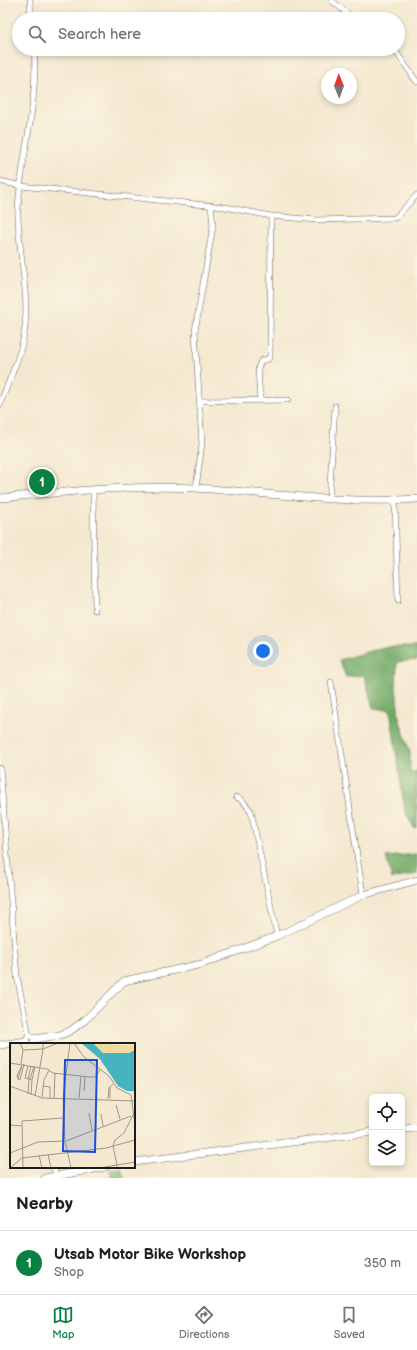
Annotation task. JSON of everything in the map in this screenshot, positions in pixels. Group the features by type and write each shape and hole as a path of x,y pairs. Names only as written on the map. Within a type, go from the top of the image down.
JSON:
{"street":[{"path":"30,0 31,12"},
{"path":"331,0 346,12"},
{"path":"0,405 24,338 25,310 18,209 33,92 34,56"},
{"path":"399,56 417,82"},
{"path":"0,181 21,186 211,205 271,216 317,220 395,218 417,195"},
{"path":"196,488 202,444 195,331 213,226 211,205"},
{"path":"260,400 258,368 262,361 268,359 270,356 271,216"},
{"path":"200,401 288,400"},
{"path":"329,500 335,406"},
{"path":"0,498 130,487 196,488 329,500 395,501 417,499"},
{"path":"93,490 95,610"},
{"path":"395,501 398,601"},
{"path":"331,682 360,887 363,896"},
{"path":"0,768 17,976 30,1041"},
{"path":"236,797 242,800 251,811 277,936"},
{"path":"15,1043 60,1035 70,1031 85,1020 124,981 202,964 277,936 363,896 417,880"},
{"path":"0,1045 10,1044"},
{"path":"405,1129 417,1128"},
{"path":"135,1162 369,1132"},
{"path":"45,1178 99,1168"}],"green space":[{"path":"384,647 417,647 417,660 397,662 396,686 399,718 410,752 410,773 417,771 417,827 414,828 405,811 390,710 373,708 364,675 346,677 339,660"},
{"path":"417,854 417,874 392,879 386,857"},
{"path":"121,1168 124,1178 112,1178 110,1169"}],"place":[{"name":"Utsab Motor Bike Workshop","path":"42,482"}]}
